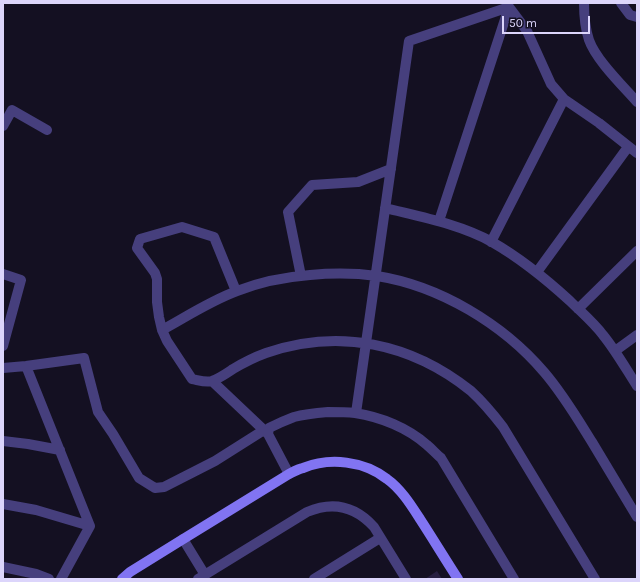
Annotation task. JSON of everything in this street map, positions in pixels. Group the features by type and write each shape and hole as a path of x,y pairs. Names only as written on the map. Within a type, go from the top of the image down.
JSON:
{"street":[{"path":"584,3 584,16 589,41 597,56 637,102"},
{"path":"621,3 630,15 637,17"},
{"path":"509,7 527,32 551,84 564,99 599,123 637,153"},
{"path":"356,413 409,42 509,7"},
{"path":"438,221 509,7"},
{"path":"491,242 564,99"},
{"path":"3,126 12,110 47,130"},
{"path":"536,272 628,147"},
{"path":"301,276 288,212 312,186 358,182 391,169"},
{"path":"385,208 438,221 467,231 491,242 515,257 536,272 595,325 637,386"},
{"path":"236,291 214,237 182,227 140,239 137,248 155,273 157,279 157,302 162,330 167,341 192,379 206,382 212,381 238,366 266,354 294,346 342,340 366,343 394,350 433,365 471,392 488,408 503,427 595,579"},
{"path":"578,309 637,251"},
{"path":"162,330 206,305 236,291 273,280 328,273 376,276 410,283 454,302 497,328 511,339 544,372 569,405 637,517"},
{"path":"3,274 21,280 3,346"},
{"path":"614,351 637,335"},
{"path":"3,368 84,358 98,412 139,478 155,488 164,487 215,461 266,432 269,428 295,417 315,413 344,412 356,413 395,424 427,445 441,458 514,579"},
{"path":"26,366 90,526"},
{"path":"212,381 266,432 289,474"},
{"path":"3,441 60,450"},
{"path":"122,579 130,572 289,474 314,464 341,462 358,464 374,470 400,491 411,504 458,579"},
{"path":"3,504 36,510 90,526"},
{"path":"183,539 201,577 314,509 338,506 354,511 374,527 406,579"},
{"path":"61,579 90,526"},
{"path":"314,579 380,538"},
{"path":"3,567 36,574 49,579"}],"building":[{"path":"437,571 442,579 425,579"}]}
